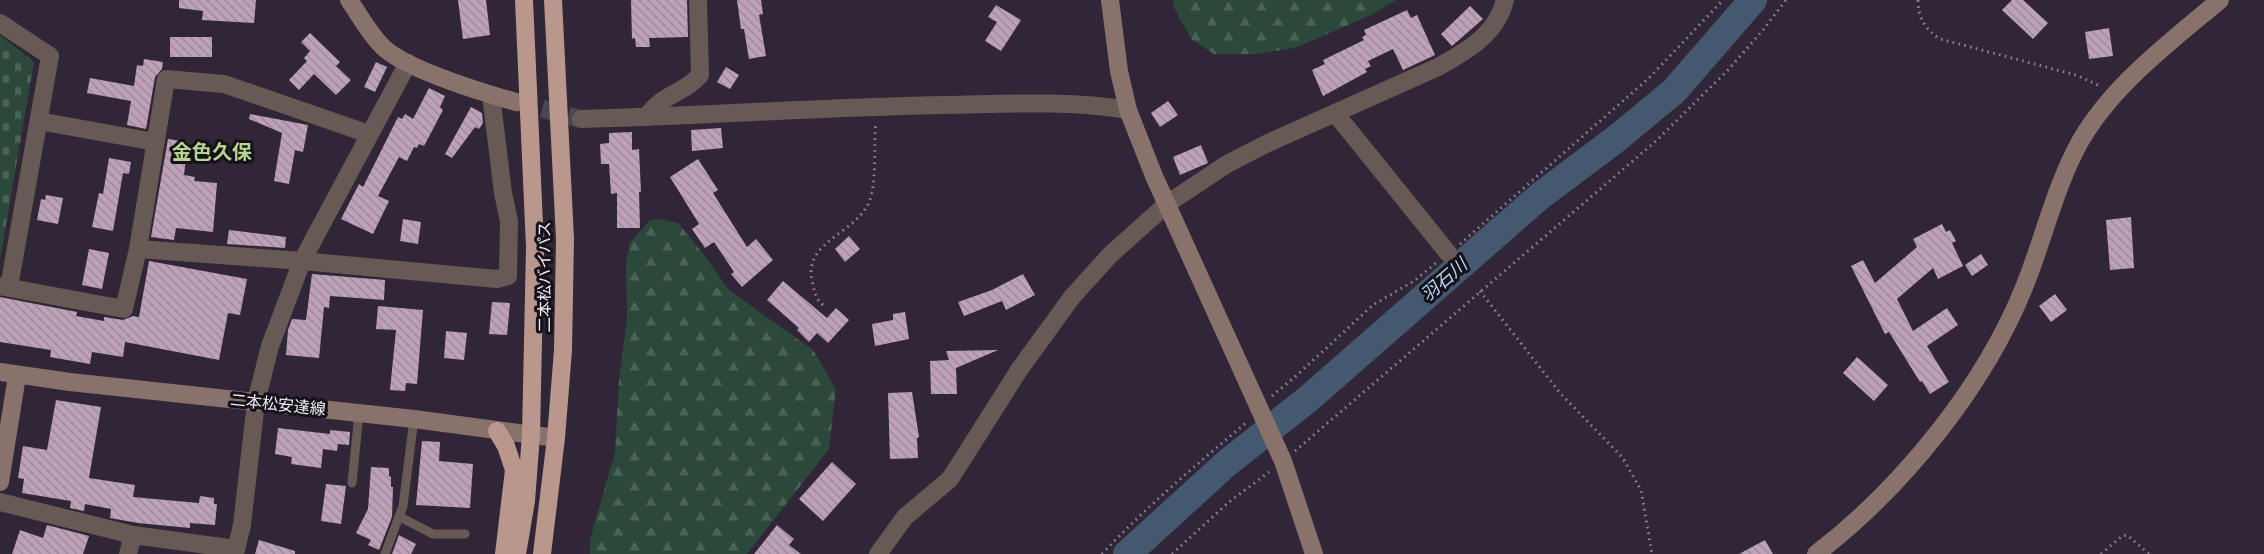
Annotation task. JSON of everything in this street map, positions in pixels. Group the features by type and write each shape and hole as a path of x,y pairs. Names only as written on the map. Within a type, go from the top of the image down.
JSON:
{"highway":[{"name":"二本松バイパス","path":"517,554 526,501 531,435 535,247 524,0"},
{"name":"二本松バイパス","path":"542,554 556,438 563,350 565,239 553,0"},
{"path":"496,431 506,446 514,470 504,554"}],"street":[{"path":"349,0 374,38 408,63 491,95 516,102"},
{"path":"647,117 653,106 694,82 700,75 698,0"},
{"path":"1110,0 1119,71 1128,110 1167,204 1282,458 1314,554"},
{"path":"878,554 905,517 950,479 1013,379 1072,297 1110,255 1167,204 1227,164 1458,56 1480,41 1492,28 1502,12 1505,0"},
{"path":"1816,554 1873,505 1910,465 1965,396 1994,351 2025,285 2048,216 2077,148 2115,93 2156,54 2220,0"},
{"path":"0,23 50,56 5,286 124,309 138,249 166,79 224,84 369,134"},
{"path":"0,502 133,535 236,552 242,525 256,402 270,346 302,261 408,63"},
{"path":"138,249 497,279 508,276 509,221 503,193 491,95"},
{"path":"581,119 879,106 1071,103 1128,110"},
{"path":"1335,113 1448,253"},
{"path":"39,121 155,142"},
{"path":"0,482 8,374"},
{"name":"二本松安達線","path":"8,374 414,419 556,438"},
{"path":"128,554 133,535"}],"lane":[{"path":"352,483 359,413"},
{"path":"385,554 400,517 414,419"},
{"path":"400,517 433,534 465,534"}],"path":[{"path":"1102,554 1124,530 1373,305 1414,281 1467,240 1649,78 1724,0"},
{"path":"1172,554 1229,502 1408,356 1480,291 1656,141 1728,70 1786,0"},
{"path":"1918,0 1922,21 1930,32 1940,39 2076,75 2115,93"},
{"path":"823,305 814,290 811,263 823,245 850,225 868,206 874,171 879,106"},
{"path":"1480,291 1560,393 1622,457 1641,490 1652,554"},
{"path":"2101,554 2122,536 2127,535 2149,554"}],"green space":[{"path":"1173,0 1396,0 1371,15 1295,48 1256,54 1214,54 1192,40 1174,8"},
{"path":"0,35 34,62 0,260"},
{"path":"658,219 678,223 729,290 813,350 836,389 829,449 747,554 590,554 590,540 615,452 619,381 627,319 626,262 630,243 649,221"}],"building":[{"path":"179,0 256,0 254,23 202,20 203,11 179,8"},
{"path":"458,0 486,0 490,35 463,39"},
{"path":"631,0 687,0 688,37 649,38 650,47 636,47 635,38 632,39"},
{"path":"737,0 761,0 763,14 759,15 766,56 749,59 744,29 741,29"},
{"path":"2012,0 2023,0 2048,23 2033,39 2002,10"},
{"path":"996,5 1021,20 1001,51 985,41 997,22 988,17"},
{"path":"1470,6 1483,19 1452,46 1441,34"},
{"path":"1407,10 1411,18 1417,15 1435,55 1403,70 1393,49 1368,61 1371,66 1365,69 1367,72 1323,96 1312,70 1325,64 1323,60 1364,40 1362,37 1366,35 1364,30"},
{"path":"2109,28 2113,56 2089,59 2085,32"},
{"path":"310,33 340,62 336,66 351,80 336,95 314,74 299,90 289,80 307,61 304,58 310,51 301,42"},
{"path":"170,37 212,37 212,57 170,57"},
{"path":"144,59 163,62 162,69 155,77 146,129 127,125 131,101 87,93 90,78 134,86 137,65 143,66"},
{"path":"376,62 387,67 375,92 364,87"},
{"path":"726,67 739,75 730,89 717,82"},
{"path":"429,88 445,96 440,107 443,110 424,146 419,144 417,148 414,147 407,161 399,157 378,196 389,201 373,234 341,219 359,184 363,187 398,117 402,119 405,114 413,119"},
{"path":"1168,101 1178,115 1160,127 1151,113"},
{"path":"471,107 482,113 483,123 479,129 475,127 452,158 445,154"},
{"path":"250,114 308,125 303,152 295,150 289,184 274,181 282,133 249,119"},
{"path":"721,128 723,148 692,151 691,130"},
{"path":"632,132 632,150 639,149 640,228 617,228 617,193 611,194 609,164 601,164 600,144 609,143 609,133"},
{"path":"168,139 188,142 184,175 195,177 194,181 217,183 213,232 176,228 174,240 151,237"},
{"path":"1201,145 1208,163 1180,175 1173,157"},
{"path":"109,158 131,162 129,174 123,173 113,231 92,227 99,193 103,194"},
{"path":"698,159 718,190 713,193 747,247 756,239 773,260 742,287 731,274 734,272 714,242 705,248 692,229 699,224 670,177"},
{"path":"46,195 63,198 58,224 37,220 41,199 45,200"},
{"path":"2131,217 2134,268 2110,270 2106,220"},
{"path":"403,219 421,222 418,244 400,241"},
{"path":"1942,224 1946,232 1950,230 1956,241 1952,243 1963,266 1938,279 1933,268 1897,299 1913,331 1947,308 1958,325 1927,346 1949,382 1930,394 1889,332 1885,334 1851,266 1863,260 1875,283 1917,247 1913,239"},
{"path":"229,230 286,237 285,248 227,244"},
{"path":"849,236 860,249 845,262 835,249"},
{"path":"89,249 109,253 102,289 82,285"},
{"path":"1981,254 1988,265 1972,276 1965,265"},
{"path":"149,261 247,279 240,315 228,313 219,360 125,342 123,357 92,352 90,364 50,357 51,350 0,342 0,297 77,312 76,316 104,321 104,317 123,320 133,316 139,317"},
{"path":"312,274 385,280 384,300 330,296 329,308 324,307 319,358 286,355 288,330 292,319 306,320"},
{"path":"1023,274 1035,295 1006,310 1002,301 964,316 958,302 992,290"},
{"path":"783,281 827,318 836,308 849,320 828,343 817,333 809,342 797,330 799,328 767,300"},
{"path":"2055,294 2067,310 2051,322 2039,306"},
{"path":"492,302 510,303 507,335 489,334"},
{"path":"378,306 423,310 417,384 406,383 405,391 390,390 396,330 376,329"},
{"path":"905,312 909,339 875,346 872,324 893,320 893,314"},
{"path":"446,331 467,333 464,360 444,358"},
{"path":"998,350 956,368 957,394 931,394 930,361 949,360 946,351"},
{"path":"1857,357 1888,385 1874,401 1843,373"},
{"path":"912,392 919,437 917,438 918,458 890,459 888,393"},
{"path":"56,400 101,407 89,478 135,485 133,497 199,503 200,496 214,498 214,504 217,504 215,525 190,523 190,528 138,523 110,518 111,509 85,504 84,511 70,508 71,501 22,493 24,479 18,478 23,446 47,450"},
{"path":"278,428 330,434 330,430 350,432 349,445 338,444 337,451 323,449 321,468 291,464 292,457 275,454"},
{"path":"422,441 440,442 439,461 473,464 470,508 416,505"},
{"path":"832,462 856,484 823,521 799,499"},
{"path":"371,467 389,468 391,487 393,487 392,517 379,550 368,545 371,540 356,533 368,509"},
{"path":"326,484 346,486 341,524 321,521"},
{"path":"47,525 89,536 83,554 12,554 20,530 43,538"},
{"path":"777,525 794,539 789,545 801,554 754,554"},
{"path":"399,535 416,544 411,554 392,554"},
{"path":"259,540 295,551 295,554 255,554"},
{"path":"1765,540 1773,554 1739,554"}],"waterway":[{"name":"羽石川","path":"1127,554 1227,463 1308,399 1540,196 1616,139 1674,91 1753,0"}],"tunnel":[{"path":"516,102 581,119"}],"district":[{"name":"金色久保","path":"212,152"}]}
